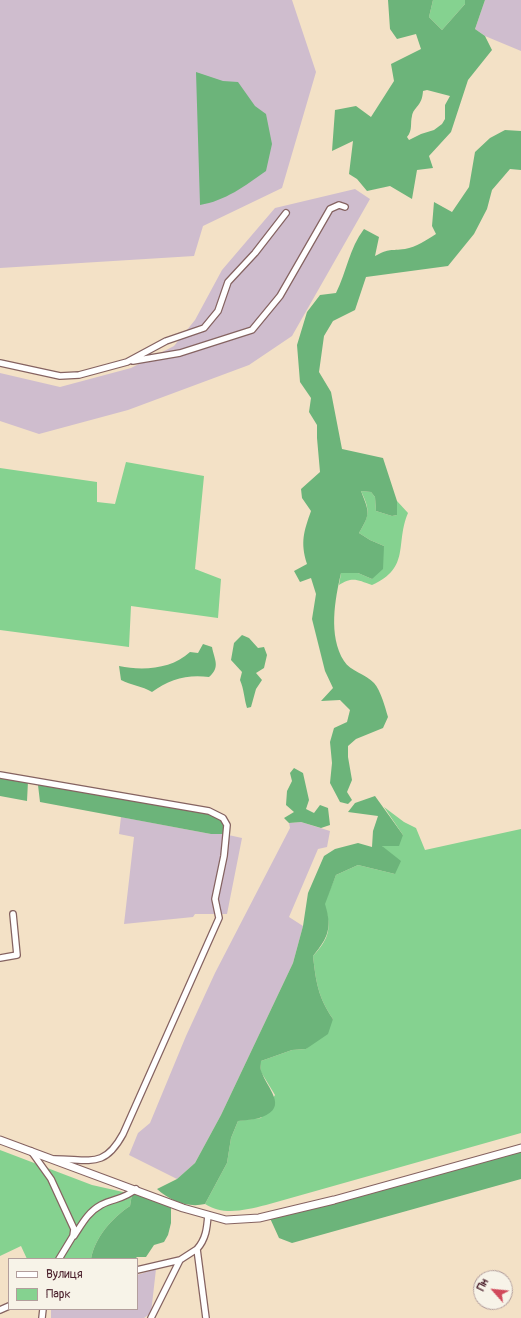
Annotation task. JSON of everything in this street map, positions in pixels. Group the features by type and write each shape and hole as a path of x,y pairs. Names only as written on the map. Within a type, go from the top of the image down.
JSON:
{"street":[{"path":"0,363 60,376 78,376 127,362 180,353 252,330 280,296 330,209 339,205 344,207"},
{"path":"127,362 166,341 204,328 218,311 228,282 255,253 286,213"},
{"path":"0,775 209,811 223,818 227,825 224,856 215,899 219,918 116,1148 107,1156 85,1160 55,1159"},
{"path":"0,958 17,955 13,914"},
{"path":"0,1140 136,1189 182,1208 234,1220 269,1216 521,1148"},
{"path":"31,1150 51,1179 74,1229 73,1236"},
{"path":"60,1258 88,1214 101,1205 126,1197 136,1189"},
{"path":"138,1270 180,1260 196,1249 202,1243 206,1234 208,1215"},
{"path":"196,1249 206,1318"},
{"path":"150,1318 180,1260"}],"shaded area":[{"path":"0,0 292,0 316,72 282,188 203,226 194,256 0,268"},
{"path":"485,0 521,0 521,51 485,36 475,29"},
{"path":"355,189 370,199 292,336 249,365 128,410 39,434 0,421 0,373 60,387 131,368 174,346 195,320 222,270 275,208"},
{"path":"121,817 211,834 224,834 242,838 227,914 195,914 193,917 124,924 134,837 119,834"},
{"path":"301,822 330,831 327,847 318,849 289,917 303,926 293,963 221,1115 195,1163 177,1179 129,1155 138,1133 150,1123 186,1036 215,973 290,828 289,823"},
{"path":"156,1269 151,1313 144,1318 51,1318 51,1310 138,1310 138,1275"}],"green space":[{"path":"388,0 433,0 429,17 442,30 465,4 465,0 485,0 475,29 485,36 492,50 468,80 451,132 429,156 433,168 417,170 412,199 390,186 367,191 357,179 349,174 353,141 332,151 335,110 356,106 371,117 394,81 391,64 421,49 416,34 397,39 390,29","holes":["427,90 450,96 445,105 445,119 442,124 434,130 409,140 407,137 411,129 412,116 414,110 420,103 423,91"]},
{"path":"433,0 465,0 465,4 442,30 429,17"},
{"path":"196,72 223,81 238,82 255,106 266,114 272,144 266,171 226,196 200,205"},
{"path":"505,130 521,131 521,170 510,169 492,190 487,209 474,234 448,266 366,277 355,310 333,321 324,336 319,372 331,392 342,449 383,458 397,501 397,515 392,516 376,511 375,497 371,492 361,491 368,512 366,521 359,533 384,546 383,569 372,579 358,573 341,573 335,606 334,629 339,651 347,664 374,683 379,690 388,717 383,728 356,739 348,746 348,757 352,780 347,792 352,800 348,804 340,802 330,783 332,763 330,742 334,728 347,722 350,710 340,700 321,701 333,688 325,671 312,619 316,594 311,578 300,582 294,571 307,564 303,543 306,525 311,511 302,498 301,489 320,472 317,425 309,412 311,398 300,382 297,345 307,312 320,295 336,293 351,252 364,229 379,237 375,256 387,251 413,247 436,234 432,226 434,202 452,212 469,187 475,152 490,138"},
{"path":"126,462 204,476 195,569 221,579 218,618 131,606 129,647 0,630 0,468 97,482 97,502 115,504"},
{"path":"361,491 371,492 375,497 376,511 392,516 397,515 397,501 408,513 404,524 400,554 392,571 372,585 359,580 348,580 339,585 341,573 358,573 372,579 384,546 359,533 368,512"},
{"path":"242,635 249,638 258,648 264,647 267,655 264,668 256,673 262,680 256,689 251,707 247,708 240,680 242,672 231,660 234,643"},
{"path":"203,644 212,647 216,663 215,670 209,677 194,676 179,678 152,692 121,680 119,666 128,668 147,668 166,665 183,658 190,652 198,653"},
{"path":"294,768 303,773 309,800 306,809 314,813 320,805 328,808 330,825 321,828 301,822 289,823 284,818 294,812 286,805 287,791 292,781 290,773"},
{"path":"0,775 28,781 27,801 0,796"},
{"path":"38,785 208,813 217,817 224,823 224,834 211,834 40,802"},
{"path":"375,796 403,835 399,846 382,846 401,861 395,874 358,865 336,875 325,904 328,919 328,932 323,943 313,956 318,989 324,1004 333,1019 328,1034 306,1049 292,1050 261,1061 261,1072 274,1097 274,1108 270,1113 259,1118 238,1121 231,1138 227,1163 205,1204 192,1205 173,1200 157,1189 177,1179 195,1163 221,1115 293,963 303,926 308,893 324,856 335,849 358,843 372,847 373,831 378,816 348,812 355,803"},
{"path":"384,807 404,822 416,828 425,850 521,829 521,1133 250,1209 227,1211 212,1208 205,1204 227,1163 231,1138 238,1121 261,1118 275,1095 261,1072 261,1061 292,1050 306,1049 333,1019 324,1004 318,989 313,956 323,944 328,932 329,926 327,912 324,904 336,875 358,865 395,874 382,846 403,835"},
{"path":"521,1148 521,1179 292,1243 279,1238 269,1216"},
{"path":"0,1150 92,1185 132,1194 130,1206 117,1216 105,1229 96,1243 91,1258 27,1258 21,1246 0,1256"},
{"path":"132,1194 152,1198 171,1208 171,1223 168,1235 164,1242 154,1245 146,1257 91,1258 96,1243 105,1229 117,1216 130,1206"}]}
